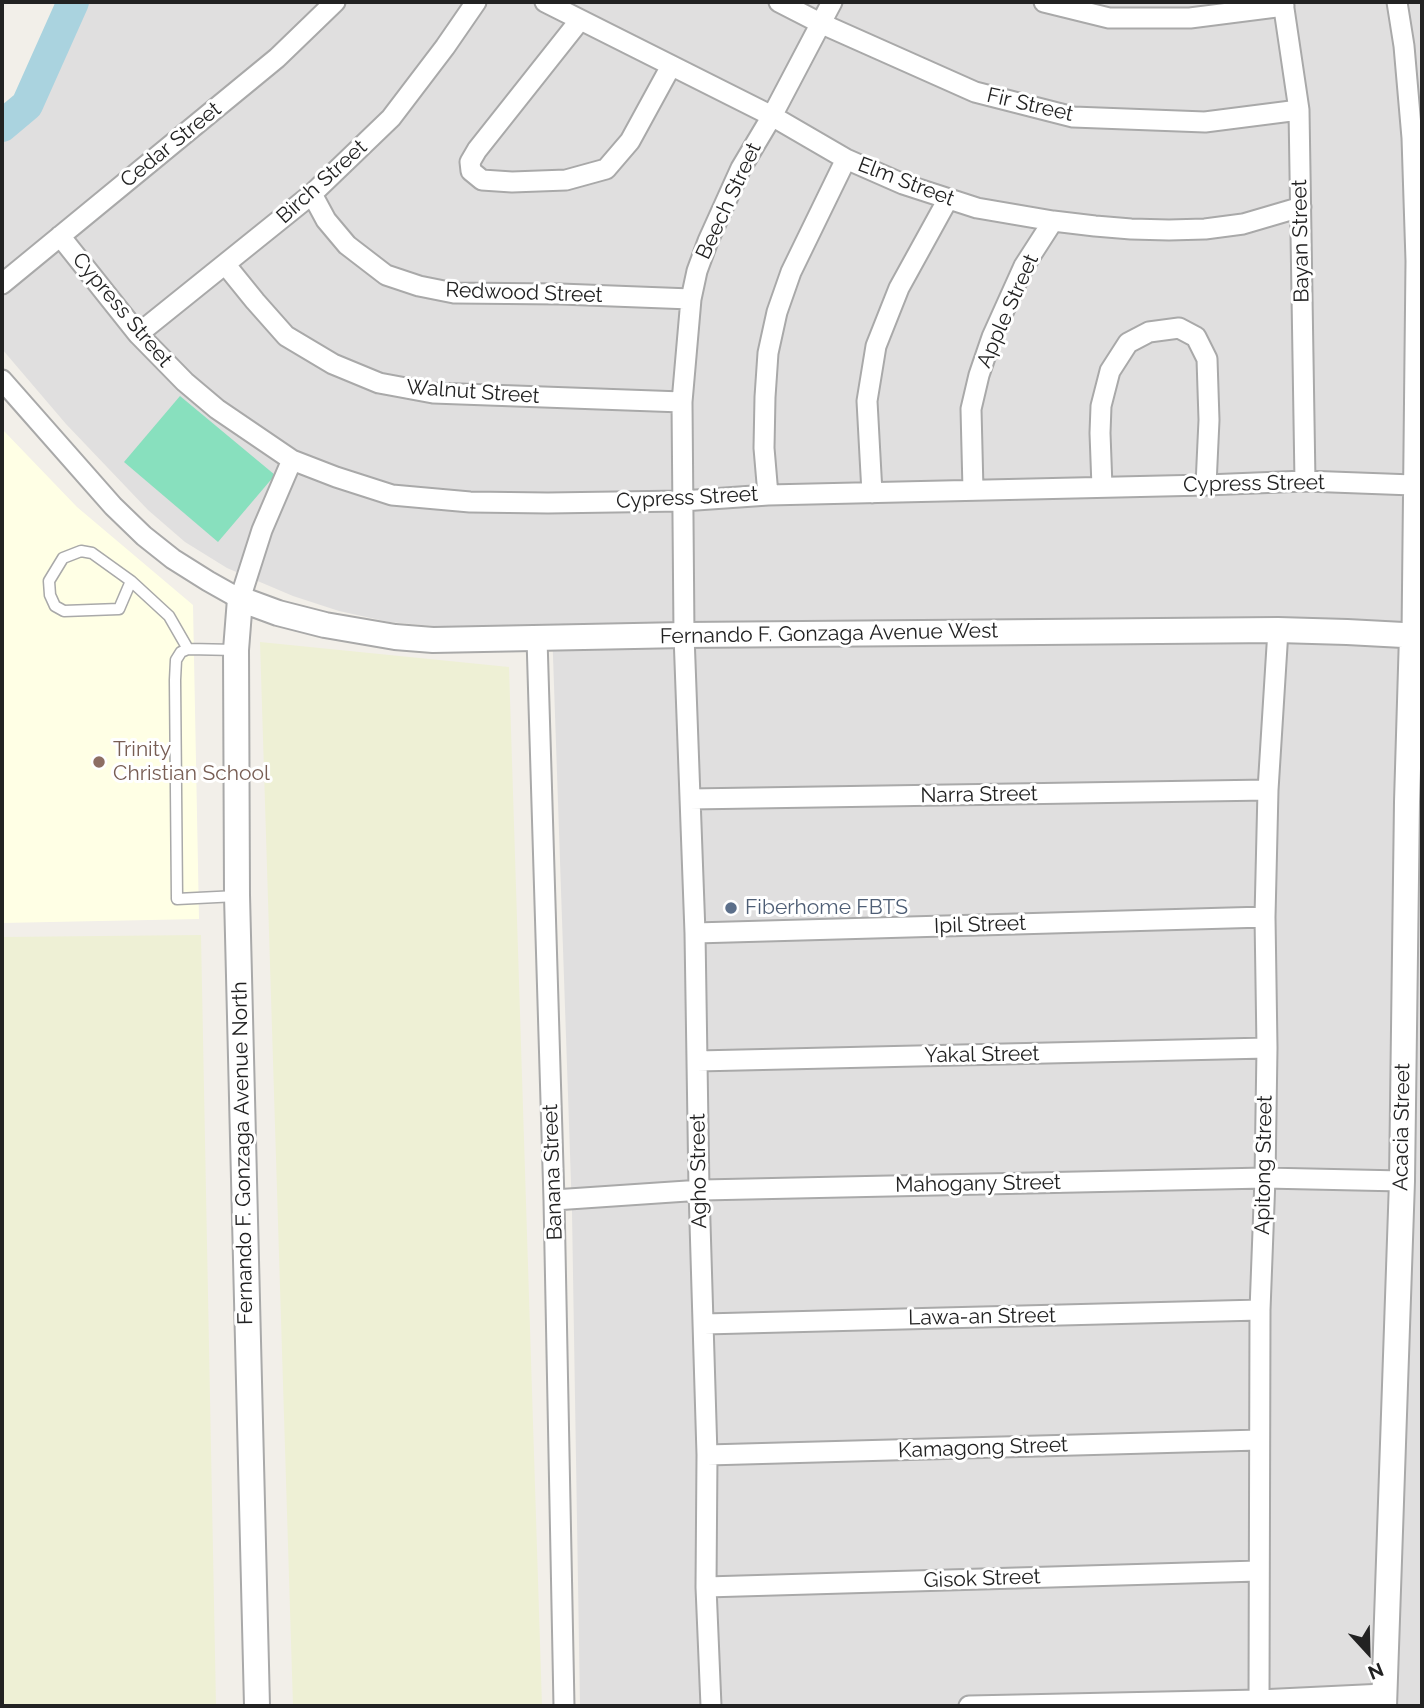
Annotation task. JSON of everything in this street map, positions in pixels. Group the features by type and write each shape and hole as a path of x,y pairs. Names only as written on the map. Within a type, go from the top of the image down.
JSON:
{"street":[{"name":"Cedar Street","path":"2,284 277,58 335,2"},
{"name":"Birch Street","path":"138,334 313,194 391,118 476,2"},
{"name":"Elm Street","path":"545,2 772,116 846,159 903,184 977,208 1052,221 1131,229 1205,229 1243,224 1301,207"},
{"name":"Fir Street","path":"779,2 975,92 1073,117 1206,122 1299,110"},
{"name":"Beech Street","path":"684,635 682,402 691,299 697,271 741,168 772,116 832,2"},
{"path":"1044,2 1109,18 1190,18 1283,4"},
{"name":"Acacia Street","path":"1384,1700 1415,803 1417,636 1418,485 1413,152 1404,46 1397,2"},
{"name":"Bayan Street","path":"1283,4 1299,110 1306,481"},
{"path":"580,20 477,150 470,162 471,172 482,180 566,180 606,169 630,141 671,66"},
{"path":"768,495 764,448 765,397 768,353 777,312 791,272 846,159"},
{"name":"Redwood Street","path":"313,194 326,220 347,245 386,275 419,286 454,293 691,299"},
{"path":"872,493 867,401 876,346 899,288 948,199"},
{"name":"Apple Street","path":"973,490 971,409 979,375 992,337 1024,266 1052,221"},
{"name":"Cypress Street","path":"60,236 138,334 185,382 217,408 292,460 392,495 470,502 682,501 768,495 1306,481 1418,485"},
{"name":"Walnut Street","path":"225,264 286,336 333,364 379,383 433,393 682,402"},
{"path":"1102,487 1101,406 1110,371 1128,343 1149,332 1179,328 1195,337 1207,359 1209,420 1206,485"},
{"path":"2,380 113,506 144,536 208,582 240,599 262,530 292,460"},
{"name":"Fernando F. Gonzaga Avenue West","path":"240,599 325,625 396,637 433,640 1278,629 1417,636"},
{"name":"Fernando F. Gonzaga Avenue North","path":"240,599 236,650 237,895 257,1706"},
{"name":"Apitong Street","path":"1259,1700 1260,1310 1267,1048 1265,917 1268,790 1278,629"},
{"name":"Agho Street","path":"684,635 695,933 710,1706"},
{"name":"Banana Street","path":"537,639 554,1200 564,1706"},
{"name":"Narra Street","path":"690,799 1268,790"},
{"name":"Ipil Street","path":"695,933 1265,917"},
{"name":"Yakal Street","path":"697,1061 1267,1048"},
{"name":"Mahogany Street","path":"554,1200 699,1190 1265,1178 1402,1181"},
{"name":"Lawa-an Street","path":"704,1324 1260,1310"},
{"name":"Kamagong Street","path":"707,1455 1259,1440"},
{"name":"Gisok Street","path":"706,1587 1258,1572"},
{"path":"969,1706 1384,1700"}],"lane":[{"path":"131,580 119,609 64,611 55,606 50,595 49,581 63,558 81,551 92,553 131,580 169,616 188,649"},
{"path":"236,650 188,649 181,652 176,660 174,680 177,898 237,895"}],"shaded area":[{"path":"73,2 1422,2 1422,1706 580,1706 572,1212 552,627 444,627 389,622 339,611 293,596 227,568 185,542 148,510 66,424 2,349 2,126 27,105"},
{"name":"Trinity Christian School","path":"2,429 77,507 193,605 199,919 2,923"},
{"path":"260,642 509,667 542,1706 293,1706"},
{"path":"201,935 216,1706 2,1706 2,937"}],"green space":[{"path":"180,396 275,475 218,542 124,462"}],"waterway":[{"path":"2,126 27,105 73,2"}],"place":[{"name":"Trinity Christian School","path":"99,762"},
{"name":"Fiberhome FBTS","path":"731,908"}]}
